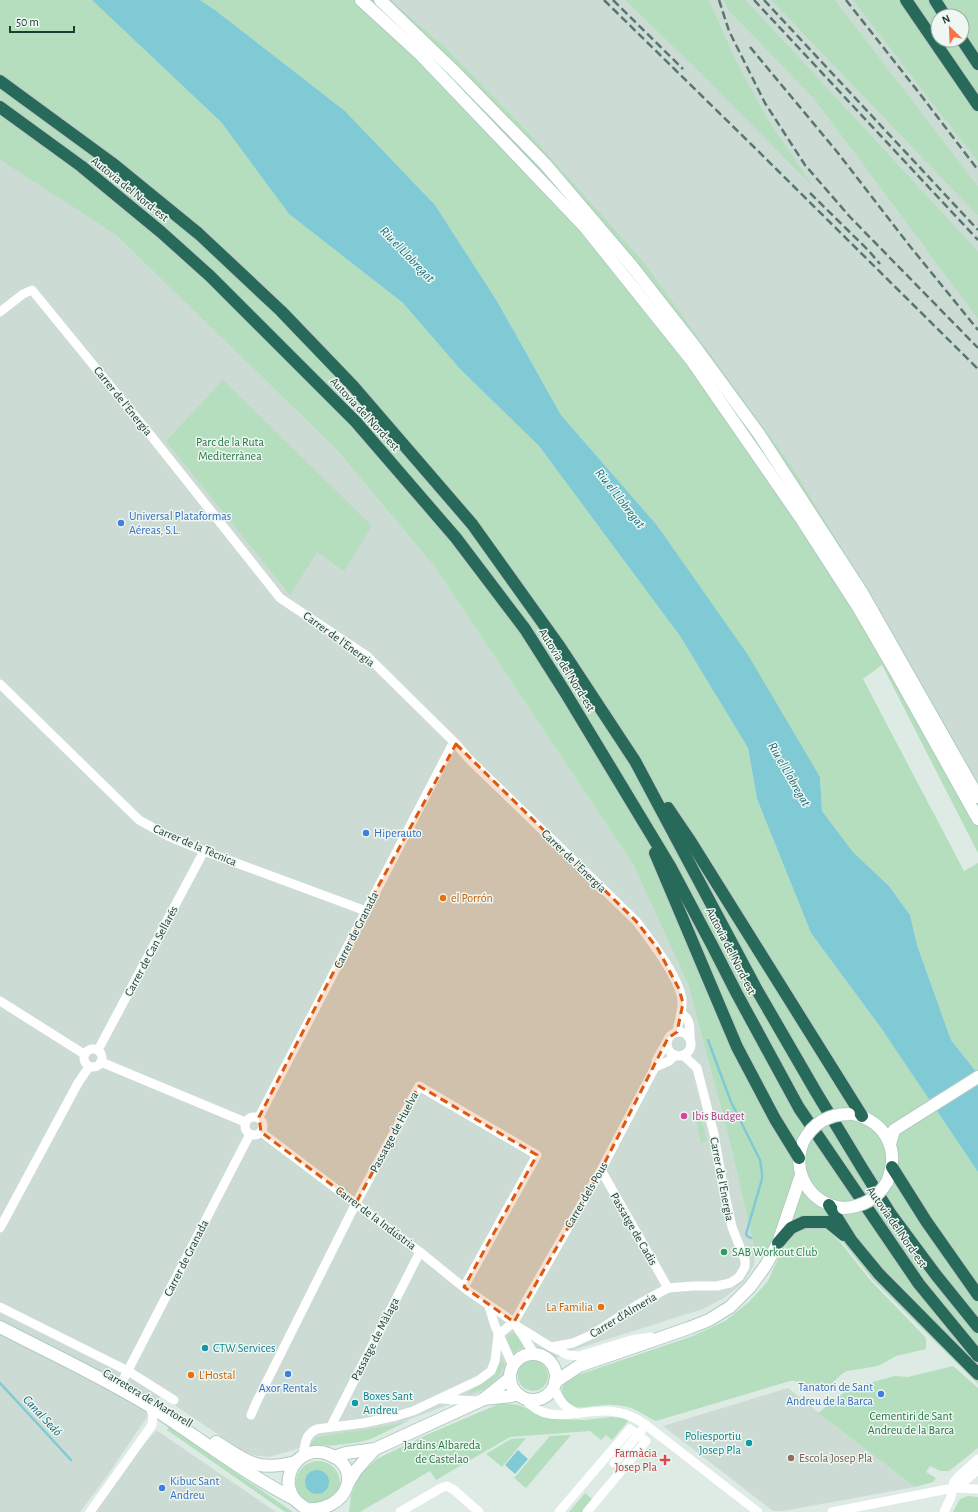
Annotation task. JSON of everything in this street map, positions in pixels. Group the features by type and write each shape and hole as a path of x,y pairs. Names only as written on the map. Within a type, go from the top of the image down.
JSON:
{"highway":[{"path":"906,0 978,105"},
{"path":"967,48 978,64"},
{"name":"Autovia del Nord-est","path":"0,81 112,163 199,234 281,310 353,386 472,524 560,646 635,761 757,990 823,1105 890,1213 936,1275 978,1327"},
{"name":"Autovia del Nord-est","path":"0,108 81,166 161,232 210,276 356,422 456,538 525,629 566,692 642,818 670,866 799,1108 920,1284 978,1356"},
{"path":"635,761 689,839 862,1116"},
{"path":"642,818 737,1047 775,1119 799,1158"},
{"path":"892,1167 926,1221 978,1295"},
{"path":"829,1205 851,1240 879,1274 978,1374"},
{"path":"778,1243 791,1228 804,1222 828,1222 851,1240"}],"street":[{"path":"361,0 420,54 584,226 692,361 800,517 858,607 978,818"},
{"path":"380,0 454,71 544,164 631,265 696,348 759,434 861,591 978,797"},
{"name":"Carrer de l'Energia","path":"0,312 23,294 32,290 280,598 367,656 456,744 469,759 636,921 658,949 679,989 683,1003 677,1032"},
{"name":"Carrer de la Tècnica","path":"0,684 139,820 168,836 204,851 366,911"},
{"name":"Carrer de Granada","path":"259,1117 451,747 456,744"},
{"name":"Carrer de Can Sellarés","path":"98,1050 204,851"},
{"path":"0,1001 84,1054"},
{"name":"Carrer de l'Energia","path":"679,1055 689,1050 691,1042 690,1023 681,1012"},
{"path":"666,1042 670,1035 677,1032 684,1033 690,1038"},
{"name":"Carrer de l'Energia","path":"666,1042 668,1050 679,1055 697,1068 714,1134 732,1227 745,1260"},
{"name":"Carrer dels Pous","path":"516,1324 601,1170 655,1067 656,1061 666,1042"},
{"path":"90,1049 98,1050 102,1056 101,1062 95,1067 88,1067 83,1061 84,1054 90,1049"},
{"path":"655,1067 679,1055"},
{"path":"101,1062 246,1122"},
{"path":"0,1228 88,1067"},
{"path":"879,1128 894,1130 978,1076"},
{"name":"Passatge de Huelva","path":"251,1415 356,1203 418,1086 537,1155 464,1287"},
{"path":"841,1114 862,1116 879,1128 890,1144 892,1167 887,1182 878,1195 858,1206 843,1208 829,1205 814,1196 806,1186 801,1175 799,1158 803,1142 812,1128 825,1118 841,1114"},
{"path":"251,1117 259,1117 263,1123 261,1132 257,1135 250,1134 246,1130 246,1122 251,1117"},
{"path":"890,1144 894,1130"},
{"name":"Carrer de la Indústria","path":"261,1132 489,1306 516,1324 535,1355"},
{"name":"Carrer de Granada","path":"122,1382 250,1134"},
{"name":"Passatge de Cadis","path":"601,1170 668,1288"},
{"path":"554,1385 579,1366 661,1336 689,1328 709,1320 730,1307 750,1287 766,1265 778,1243 801,1175"},
{"path":"789,1210 801,1200 814,1196"},
{"name":"Passatge de Màlaga","path":"331,1426 420,1252"},
{"name":"Carrer d'Almeria","path":"551,1347 574,1343 586,1337 637,1305 668,1288 718,1286 730,1283 739,1277 744,1268 745,1260"},
{"path":"489,1306 498,1335 513,1366"},
{"name":"Carretera de Martorell","path":"0,1307 128,1371 174,1400"},
{"name":"Carretera de Martorell","path":"0,1318 122,1382 171,1411 215,1441 254,1464 272,1467 300,1459 316,1452 324,1452 334,1457"},
{"path":"498,1335 516,1324 551,1347 568,1355 579,1356 631,1340 661,1336"},
{"name":"Carretera de Martorell","path":"0,1327 99,1378 150,1407 252,1476 294,1499 308,1510 327,1510 342,1498"},
{"path":"294,1499 290,1490 290,1472 300,1459 305,1442 311,1432 331,1426 364,1423 413,1411 479,1380 491,1371 495,1361 498,1335"},
{"path":"440,1399 481,1400 521,1396 533,1400 542,1398 551,1391 554,1385 555,1371 550,1363 541,1355 530,1354 518,1359 513,1366 510,1378 512,1388 521,1396 530,1405 560,1416 609,1411 628,1415 636,1419 758,1512"},
{"path":"550,1363 579,1366"},
{"path":"343,1512 342,1498 347,1489 347,1472 344,1466 334,1457 346,1453 375,1449 481,1400 510,1378"},
{"path":"554,1385 561,1403 568,1409 578,1414"},
{"name":"Carretera de Martorell","path":"90,1512 152,1425 153,1416 150,1407"},
{"name":"Carretera de Martorell","path":"152,1425 169,1419"},
{"path":"559,1512 630,1429 641,1432 646,1441 587,1512"},
{"path":"614,1463 641,1432"},
{"path":"348,1483 356,1470 375,1449"},
{"path":"944,1512 951,1497 954,1482 958,1476 978,1459"},
{"path":"832,1512 953,1488 960,1485 978,1470"},
{"path":"400,1512 447,1486 454,1490 479,1512"},
{"path":"953,1488 978,1489"}],"highlighted area":[{"path":"456,744 636,921 658,949 679,989 683,1003 677,1032 668,1038 601,1170 514,1322 464,1287 537,1155 419,1086 356,1203 261,1132 259,1117 368,905"}],"shaded area":[{"path":"391,0 625,0 812,186 765,115 734,56 709,0 724,0 728,10 814,99 978,319 978,783 864,584 793,468 643,261 528,132 447,49"},
{"path":"746,0 771,0 978,216 978,251"},
{"path":"835,0 853,0 882,37 978,162 978,186"},
{"path":"0,160 116,235 336,449 435,567 633,864 688,984 728,1134 755,1250 754,1265 744,1282 724,1298 703,1309 576,1349 474,1395 357,1439 311,1445 269,1457 253,1455 241,1450 161,1396 107,1476 80,1512 0,1512"},
{"name":"Escola Josep Pla","path":"788,1388 915,1487 783,1511 773,1511 663,1426"},
{"path":"156,1431 276,1512 95,1512 144,1444"}],"green space":[{"path":"0,0 92,0 100,7 221,122 289,214 403,303 460,369 539,446 680,636 748,748 757,799 811,933 881,1028 978,1172 978,1384 872,1279 833,1230 824,1227 841,1243 871,1281 926,1338 926,1349 896,1356 878,1366 847,1371 828,1387 819,1391 814,1391 795,1381 790,1381 656,1421 628,1407 617,1405 599,1405 579,1407 569,1404 565,1399 561,1391 565,1381 575,1376 693,1336 725,1321 749,1302 768,1281 777,1261 788,1244 783,1249 755,1250 728,1134 688,984 633,864 435,567 336,449 116,235 0,160"},
{"path":"200,0 391,0 447,49 528,132 643,261 793,468 864,584 978,783 978,853 882,665 863,679 964,871 978,863 978,1074 951,1040 917,945 910,915 889,886 853,852 822,811 820,777 656,524 561,415 497,301 435,205 345,111"},
{"path":"625,0 709,0 734,56 765,115 814,188 697,70"},
{"path":"724,0 746,0 978,251 978,319 814,99 728,10"},
{"path":"771,0 835,0 978,186 978,216"},
{"path":"853,0 978,0 978,162"},
{"name":"Parc de la Ruta Mediterrànea","path":"223,380 372,526 344,571 317,552 290,595 166,441"},
{"path":"698,1111 700,1113 707,1141 701,1143 694,1112"},
{"path":"512,1333 518,1336 524,1346 513,1353 507,1340 507,1337"},
{"path":"502,1361 504,1364 502,1370 491,1384 481,1390 469,1393 487,1380"},
{"path":"533,1361 544,1365 548,1376 544,1387 533,1391 522,1387 518,1376 522,1365"},
{"name":"Cementiri de Sant Andreu de la Barca","path":"953,1366 978,1388 978,1448 949,1471 941,1471 930,1466 926,1472 936,1478 933,1482 915,1487 818,1413 850,1388 895,1376 908,1377"},
{"name":"Jardins Albareda de Castelao","path":"501,1403 518,1405 556,1419 585,1420 611,1417 629,1420 612,1440 606,1435 601,1440 590,1431 510,1437 436,1480 430,1471 360,1512 349,1512 351,1496 359,1476 377,1459 424,1436"},
{"path":"410,1420 371,1439 360,1442 329,1446 309,1446 319,1437 393,1425"},
{"path":"169,1427 293,1512 285,1512 167,1430"},
{"path":"571,1435 526,1488 514,1478 550,1436"},
{"path":"526,1438 502,1467 486,1454 511,1439"},
{"path":"318,1461 330,1465 336,1471 340,1483 336,1495 330,1501 318,1505 306,1501 300,1495 296,1483 300,1471 306,1465"},
{"path":"585,1493 593,1500 583,1512 569,1512"},
{"path":"968,1496 978,1497 978,1512 953,1512 960,1499"}],"water":[{"name":"Riu el Llobregat","path":"92,0 200,0 345,111 435,205 497,301 561,415 656,524 748,655 820,777 822,811 853,852 889,886 910,915 917,945 951,1040 978,1074 978,1172 881,1028 811,933 757,799 748,748 680,636 539,446 460,369 403,303 289,214 221,122"},
{"path":"518,1450 528,1459 515,1474 505,1465"},
{"path":"317,1470 326,1473 329,1482 326,1491 317,1494 308,1491 305,1482 308,1473"}],"waterway":[{"path":"708,1040 731,1102 760,1160 762,1179 746,1234 751,1238"},
{"name":"Canal Sedó","path":"0,1383 71,1460"}],"railway":[{"path":"604,0 978,369"},
{"path":"613,0 683,69"},
{"path":"719,0 729,31 765,103 805,165 850,217 978,348"},
{"path":"754,0 978,240"},
{"path":"764,0 978,230"},
{"path":"846,0 978,170"},
{"path":"750,47 838,153 909,245 978,330"},
{"path":"810,193 869,251 880,264"}],"place":[{"name":"Universal Plataformas Aéreas, S.L.","path":"121,523"},
{"name":"Hiperauto","path":"366,833"},
{"name":"el Porrón","path":"443,898"},
{"name":"Ibis Budget","path":"684,1116"},
{"name":"SAB Workout Club","path":"724,1252"},
{"name":"La Familia","path":"601,1307"},
{"name":"CTW Services","path":"205,1348"},
{"name":"Axor Rentals","path":"288,1374"},
{"name":"L'Hostal","path":"191,1375"},
{"name":"Tanatori de Sant Andreu de la Barca","path":"881,1394"},
{"name":"Boxes Sant Andreu","path":"355,1403"},
{"name":"Poliesportiu Josep Pla","path":"749,1443"},
{"name":"Escola Josep Pla","path":"791,1458"},
{"name":"Farmàcia Josep Pla","path":"665,1460"},
{"name":"Kibuc Sant Andreu","path":"162,1488"}]}
